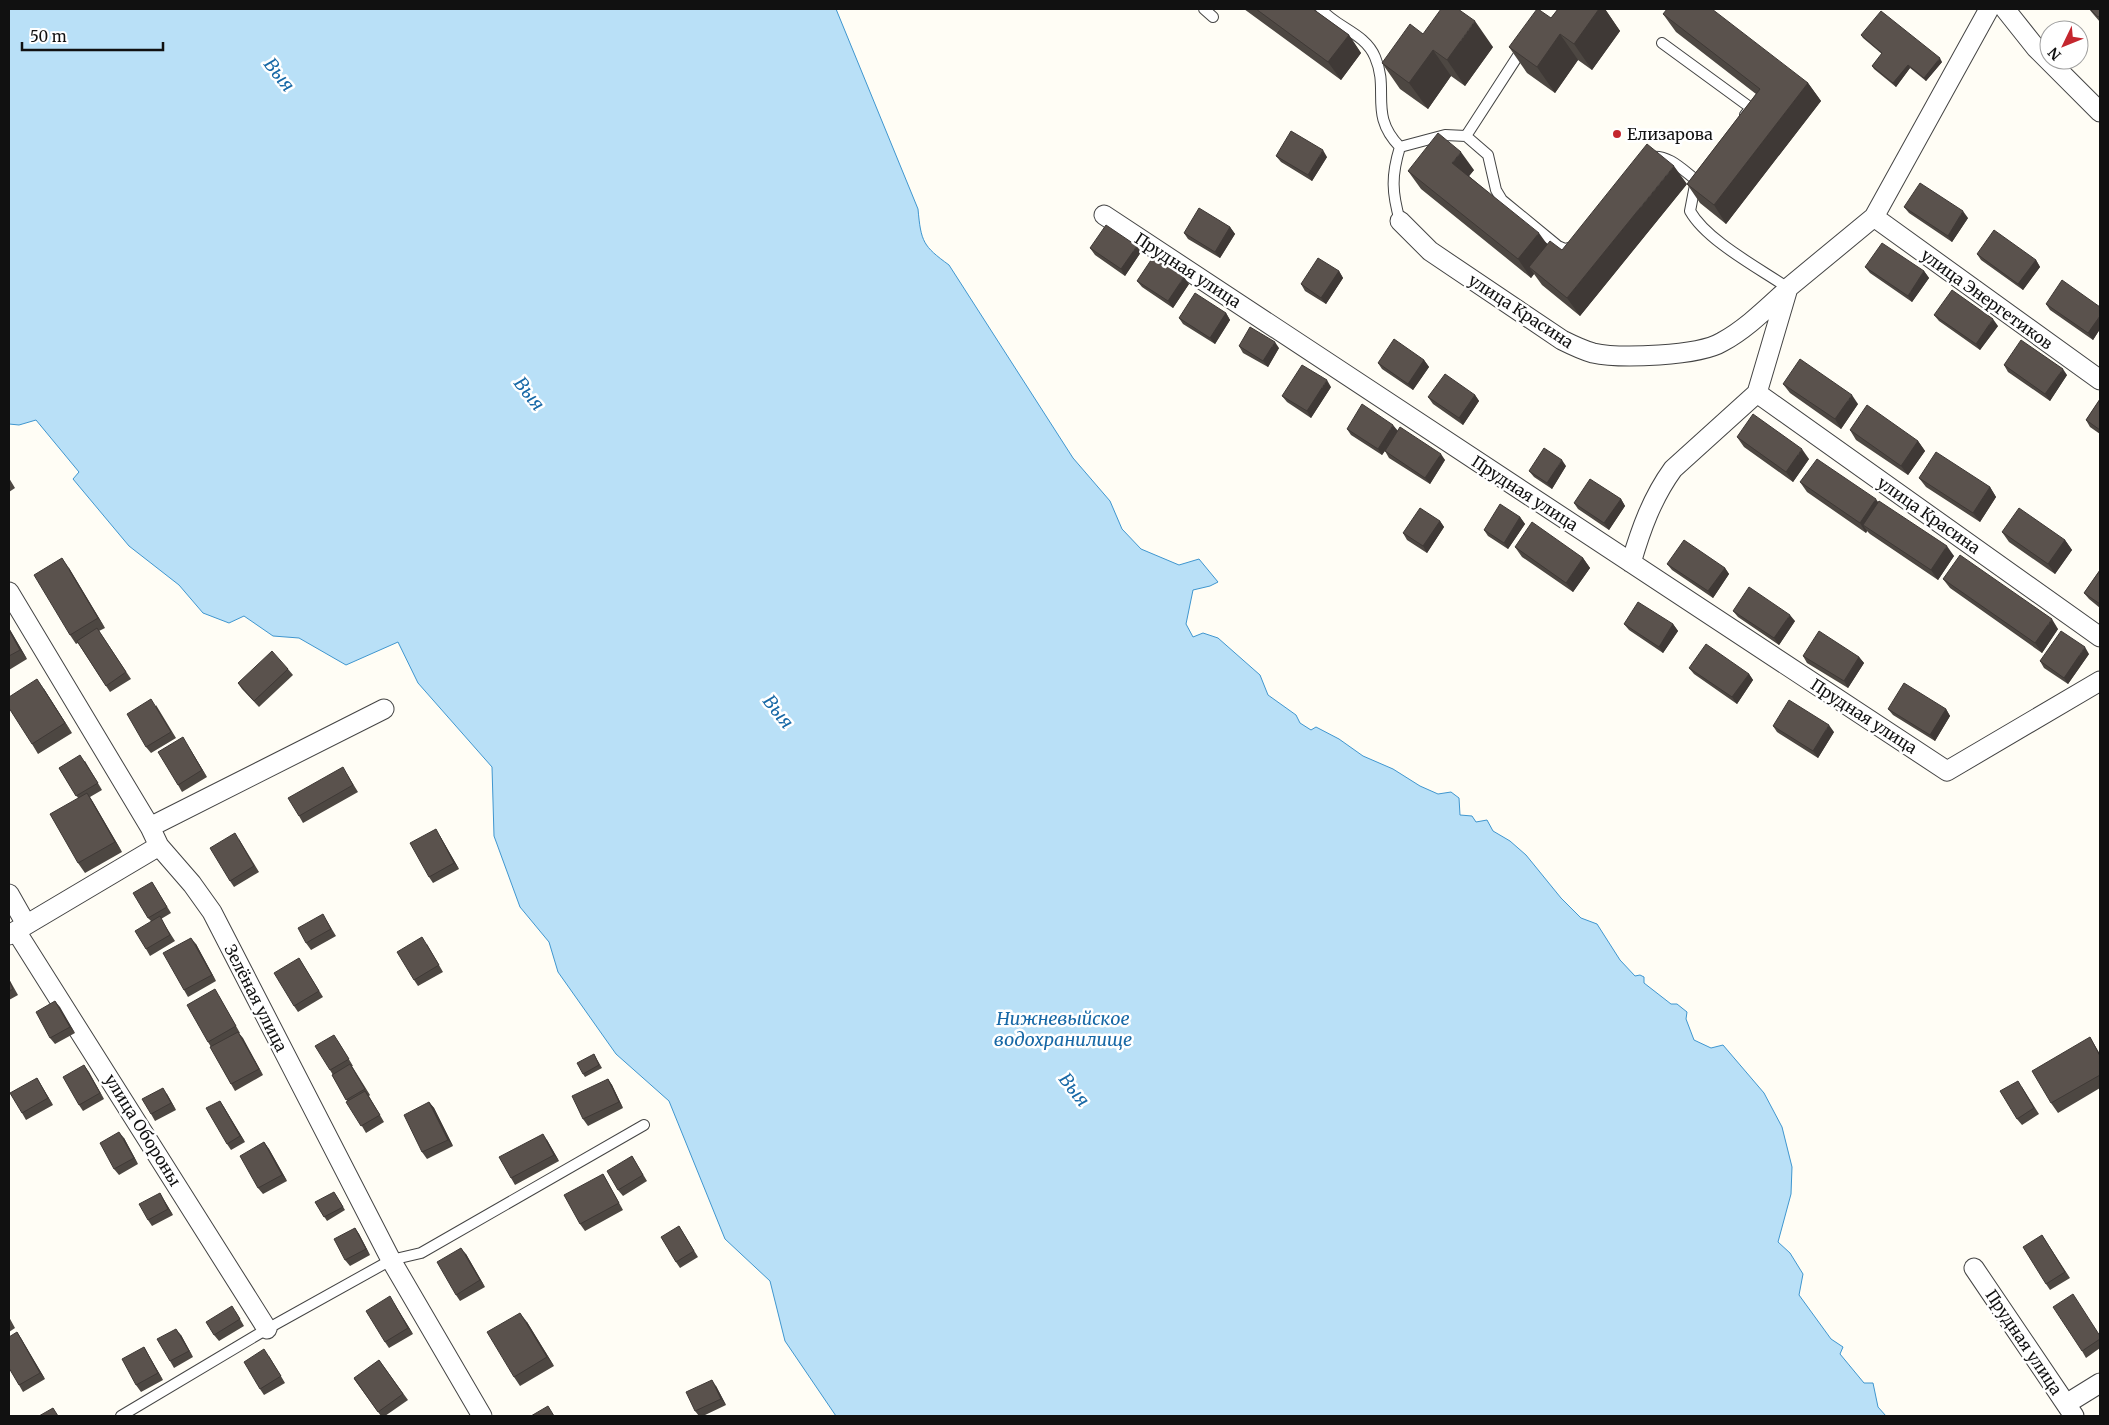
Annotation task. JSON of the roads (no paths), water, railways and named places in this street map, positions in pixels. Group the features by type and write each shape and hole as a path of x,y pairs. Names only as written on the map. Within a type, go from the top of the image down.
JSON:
{"street":[{"path":"1874,217 1989,9"},
{"path":"2005,9 2036,48 2100,112"},
{"name":"Прудная улица","path":"1104,215 1947,771 2100,681"},
{"name":"улица Красина","path":"1400,221 1430,250 1562,340 1579,349 1614,355 1664,354 1706,350 1737,332 1874,217"},
{"name":"улица Энергетиков","path":"1874,217 2100,380"},
{"path":"1631,563 1645,519 1662,484 1673,469 1757,393 1788,288"},
{"name":"улица Красина","path":"1757,393 2100,637"},
{"name":"Зелёная улица","path":"9,592 150,827 159,846 192,884 212,912 391,1260 482,1416"},
{"path":"150,827 384,709"},
{"path":"17,930 159,846"},
{"name":"улица Обороны","path":"9,894 17,930 267,1329"},
{"name":"Прудная улица","path":"1974,1268 2070,1410"},
{"path":"2070,1410 2100,1383"}],"lane":[{"path":"1204,9 1213,17"},
{"path":"1321,9 1362,38 1375,56 1380,70 1380,104 1385,129 1400,147"},
{"path":"1466,136 1531,37"},
{"path":"1662,44 1751,108 1736,126"},
{"path":"1400,147 1445,135 1466,136 1488,155 1496,190 1502,200 1558,246 1565,249 1576,246 1585,235"},
{"path":"1400,147 1394,167 1393,196 1400,221"},
{"path":"1642,162 1652,156 1660,156 1699,176 1690,211 1696,222 1709,234 1788,288"},
{"path":"121,1416 267,1329 391,1260 421,1253 644,1125"}],"water":[{"name":"Нижневыйское водохранилище","path":"9,9 836,9 918,209 920,229 929,248 949,265 1073,458 1110,501 1122,529 1141,549 1179,565 1199,559 1218,582 1193,590 1186,624 1193,637 1203,633 1218,638 1260,675 1268,695 1296,715 1300,723 1311,730 1316,727 1339,739 1363,756 1393,769 1420,786 1438,794 1451,792 1459,798 1460,815 1472,816 1476,822 1487,820 1493,831 1510,841 1526,855 1561,898 1581,918 1597,924 1620,960 1635,976 1640,975 1644,977 1644,983 1671,1004 1677,1004 1687,1012 1686,1019 1694,1040 1711,1048 1723,1045 1764,1093 1782,1127 1792,1167 1791,1194 1778,1242 1790,1253 1803,1274 1799,1295 1831,1339 1843,1347 1840,1354 1864,1383 1873,1383 1878,1407 1886,1416 836,1416 785,1341 770,1281 725,1239 669,1101 616,1054 558,972 549,942 520,907 494,836 492,767 418,683 398,642 346,665 299,638 273,636 244,616 229,623 203,613 179,585 129,546 73,479 79,472 36,420 19,425 9,424"}],"place":[{"name":"Елизарова","path":"1617,134"}],"water label":[{"name":"Выя","path":"279,75"},
{"name":"Выя","path":"529,394"},
{"name":"Выя","path":"778,712"},
{"name":"Выя","path":"1074,1090"}]}
